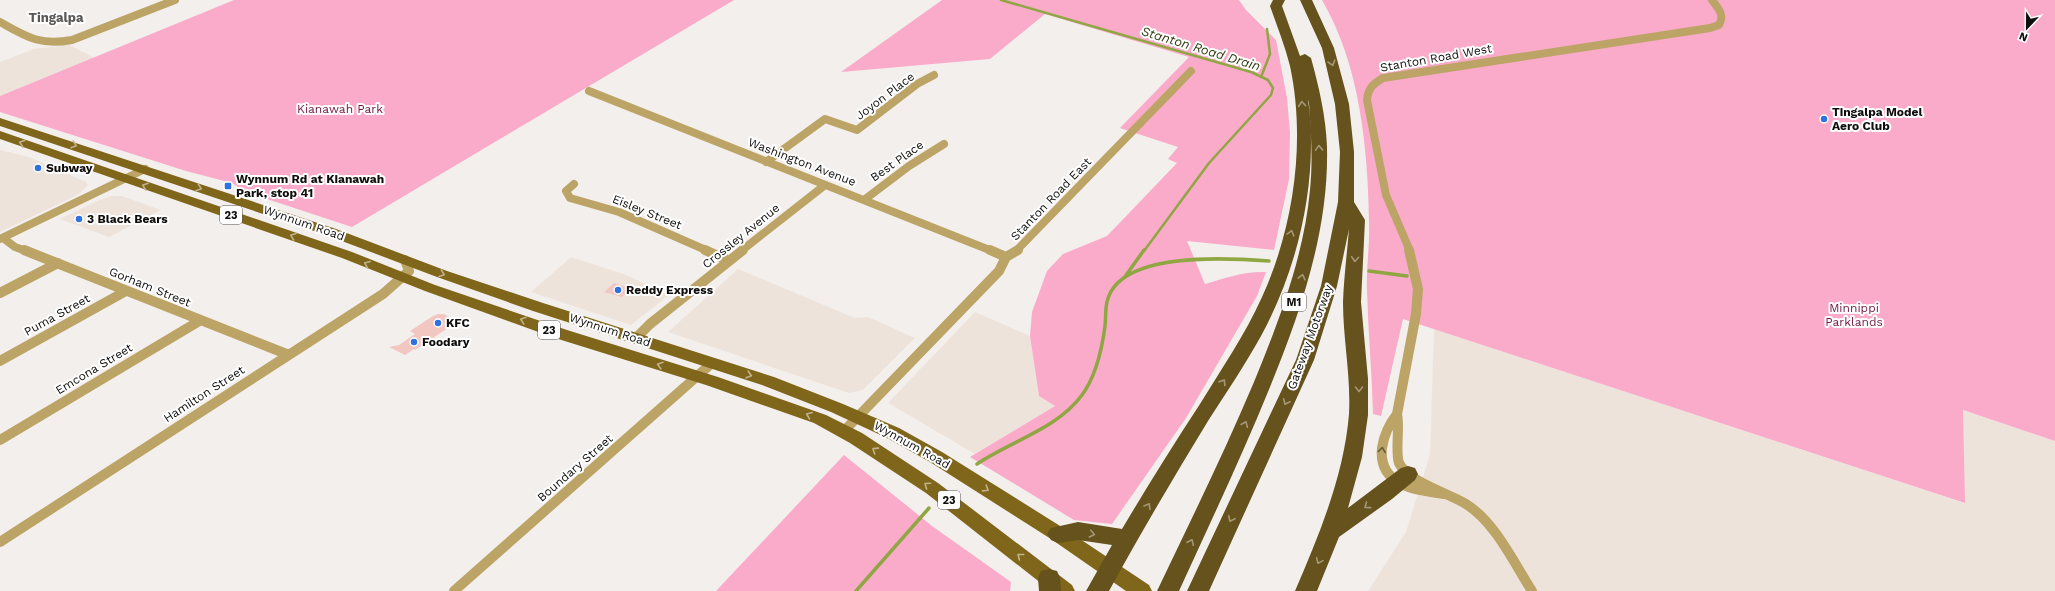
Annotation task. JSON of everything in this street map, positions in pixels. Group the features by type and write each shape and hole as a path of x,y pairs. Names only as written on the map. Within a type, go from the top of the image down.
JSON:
{"highway":[{"path":"1097,591 1258,324 1276,284 1292,229 1302,166 1302,103 1293,52 1276,6 1279,0"},
{"name":"M1","path":"1172,584 1233,452 1281,339 1300,283 1315,214 1319,178 1319,149 1313,90 1300,42 1291,20 1279,0"},
{"name":"Gateway Motorway","path":"1198,591 1305,360 1329,286 1346,202 1347,152 1342,104 1328,48 1306,0"},
{"path":"1306,591 1332,531 1352,457 1359,398 1352,302 1357,220 1346,202"},
{"path":"1332,531 1403,478"},
{"path":"1058,534 1078,531 1127,539"}],"main road":[{"name":"Wynnum Road","path":"0,122 145,169 358,242 538,307 790,389 858,417 918,446 1058,534 1142,591"},
{"name":"Wynnum Road","path":"0,135 347,255 403,278 561,334 801,412 844,431 932,488 1049,584 1065,591"},
{"path":"270,228 269,219 276,214"}],"street":[{"path":"0,22 37,42 46,44 59,43 72,40 175,0"},
{"name":"Stanton Road West","path":"1397,414 1387,426 1380,455 1385,472 1403,478 1402,468 1398,458 1400,430 1397,414 1416,314 1418,289 1409,249 1386,195 1367,100 1368,90 1373,84 1382,78 1710,28 1719,25 1722,19 1722,14 1712,0"},
{"name":"Stanton Road East","path":"844,431 999,271 1006,256 1018,250 1192,71"},
{"name":"Joyon Place","path":"766,162 826,119 857,130 917,84 934,75"},
{"name":"Washington Avenue","path":"589,91 1006,256"},
{"name":"Best Place","path":"864,200 908,166 944,144"},
{"path":"2,239 145,169"},
{"name":"Eisley Street","path":"574,184 566,191 570,198 619,212 729,261"},
{"name":"Crossley Avenue","path":"635,339 650,324 825,184"},
{"name":"Gorham Street","path":"2,239 15,246 126,291 289,355"},
{"path":"403,278 409,271 405,260"},
{"path":"0,293 58,263"},
{"name":"Hamilton Street","path":"0,542 383,294 403,278"},
{"name":"Puma Street","path":"0,361 126,291"},
{"name":"Emcona Street","path":"0,440 201,320"},
{"name":"Boundary Street","path":"454,591 712,363"},
{"path":"1403,478 1426,492 1446,494 1466,504 1481,515 1504,546 1532,591"}],"shaded area":[{"path":"69,45 95,58 0,96 0,62 34,49"},
{"path":"0,150 29,157 86,182 88,185 79,194 0,232"},
{"path":"112,196 122,196 161,210 109,237 60,219 97,201"},
{"path":"571,257 626,275 669,295 631,325 531,292"},
{"path":"738,269 855,318 868,317 915,338 863,390 849,393 668,332"},
{"path":"975,312 1030,336 1039,396 1055,406 975,454 888,403"},
{"path":"1434,329 1964,503 1962,410 2055,441 2055,591 1368,591 1406,532 1430,454"}],"green space":[{"name":"Kianawah Park","path":"234,0 734,0 352,227 246,192 232,183 186,171 0,112 0,96"},
{"path":"942,0 1239,0 1246,10 1276,40 1287,98 1290,133 1289,179 1274,250 1187,241 1205,284 1243,274 1266,272 1257,296 1186,418 1112,524 1074,520 970,457 1055,406 1039,396 1030,336 1032,312 1047,271 1063,254 1107,236 1177,163 1168,159 1178,147 1120,128 1189,57 1045,14 990,59 841,72"},
{"name":"Minnippi Parklands","path":"1322,0 2055,0 2055,441 1963,410 1965,503 1403,319 1381,416 1373,414 1367,290 1369,232 1368,195 1364,137 1353,80 1345,52 1335,25"},
{"path":"844,455 932,526 1011,582 1010,591 716,591"}],"building":[{"name":"Reddy Express","path":"614,283 631,288 622,297 604,292"},
{"path":"438,314 444,314 457,322 405,355 389,347 399,345 415,334 410,331"}],"waterway":[{"name":"Stanton Road Drain","path":"1001,0 1251,72 1261,77"},
{"path":"1261,77 1270,54 1267,29"},
{"name":"Stanton Road Drain","path":"1144,251 1209,163 1271,95 1273,88 1268,80 1261,77"},
{"name":"Stanton Road Drain","path":"1124,278 1144,250"},
{"name":"Stanton Road Drain","path":"977,464 1047,426 1072,407 1082,395 1095,371 1100,353 1105,326 1107,302 1116,285 1131,273 1153,265 1178,261 1204,259 1269,261"},
{"path":"1369,271 1407,276"},
{"name":"Stanton Road Drain","path":"856,591 929,508"}],"place":[{"name":"Tingalpa Model Aero Club","path":"1824,119"},
{"name":"Subway","path":"38,168"},
{"name":"Wynnum Rd at Kianawah Park, stop 41","path":"228,186"},
{"name":"3 Black Bears","path":"79,219"},
{"name":"Reddy Express","path":"618,290"},
{"name":"KFC","path":"438,323"},
{"name":"Foodary","path":"414,342"}],"district":[{"name":"Tingalpa","path":"56,17"}]}
